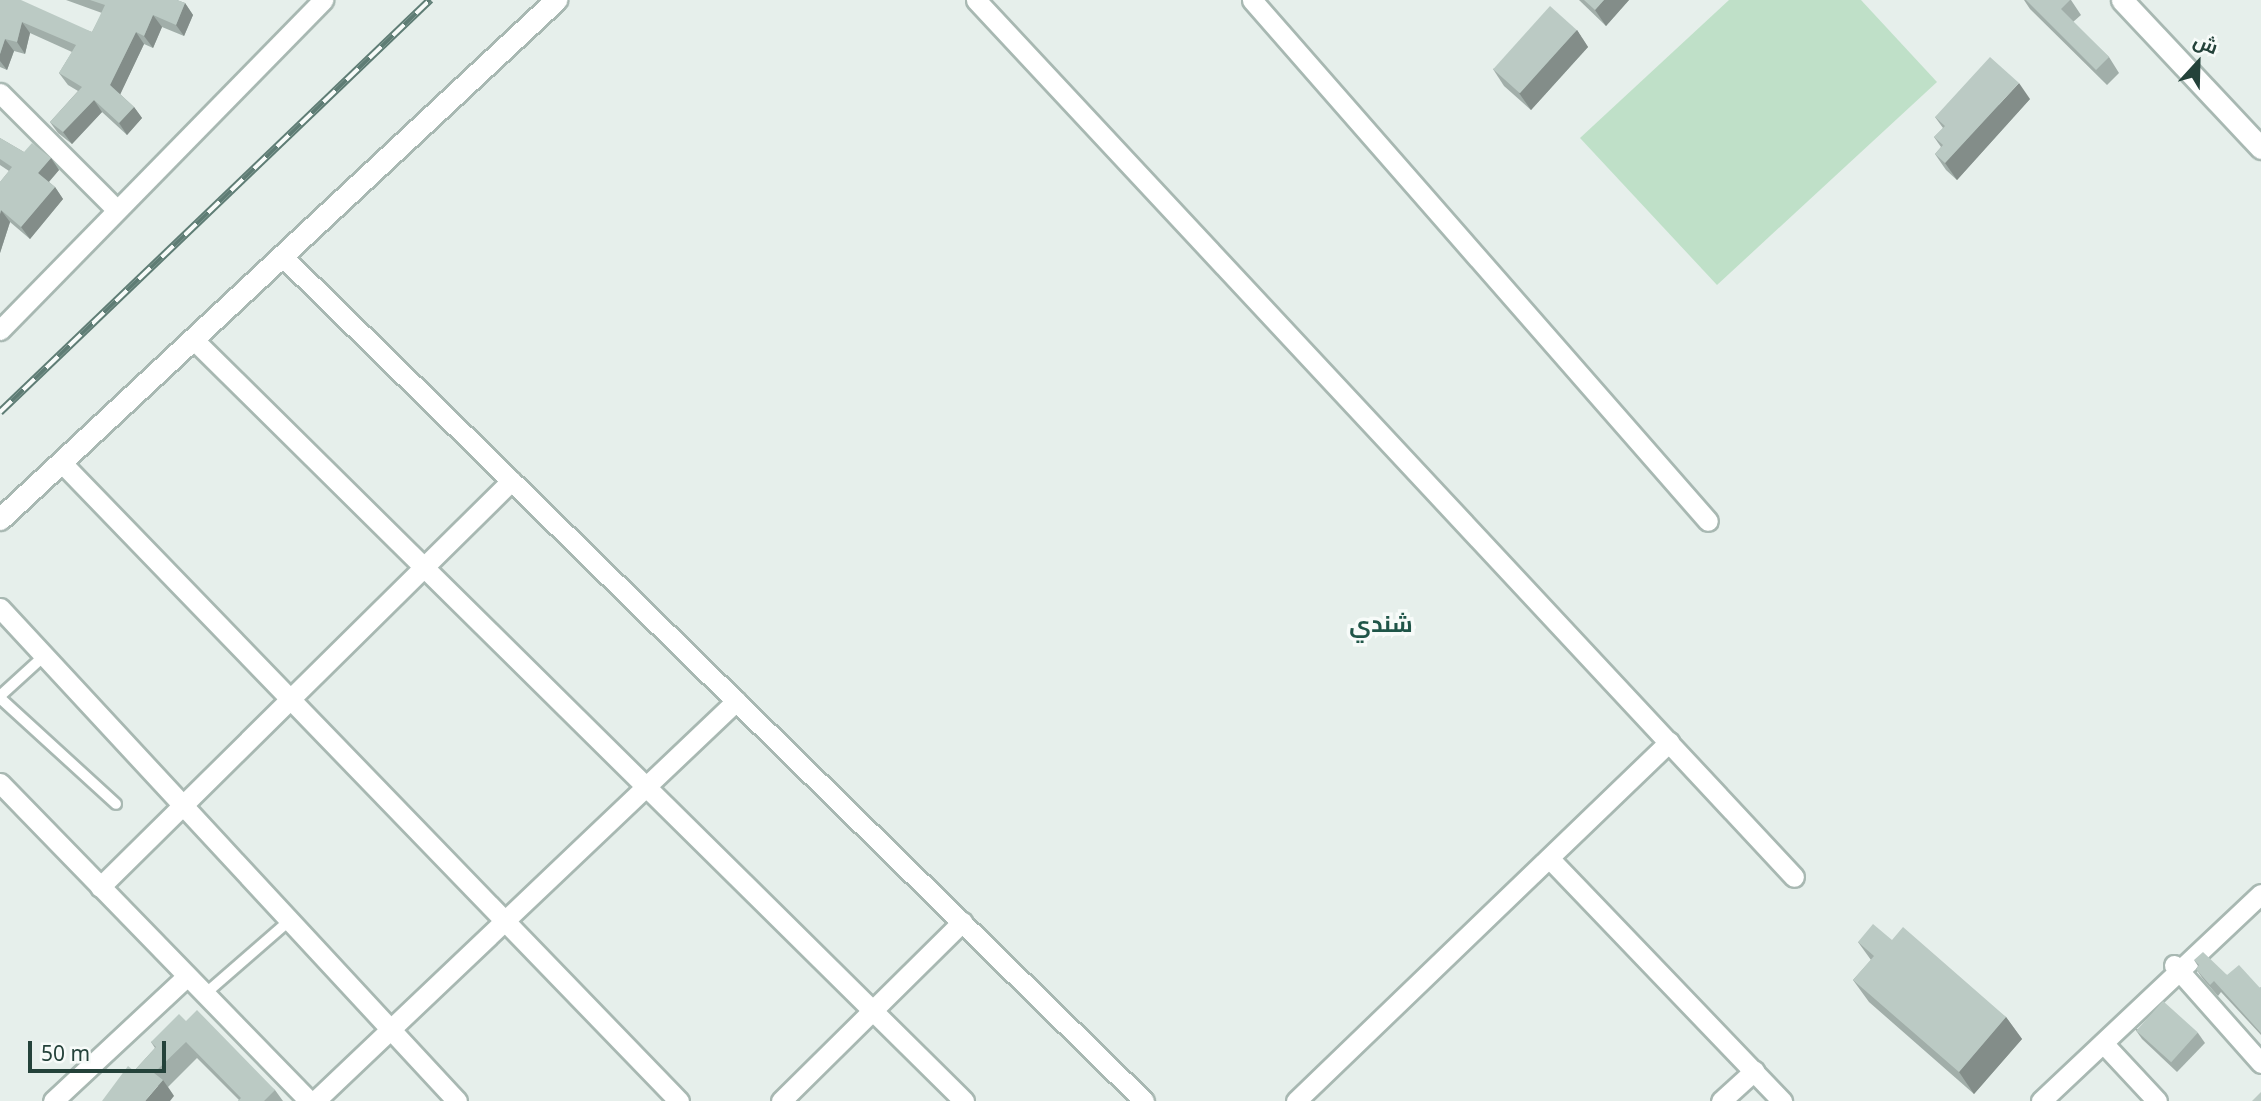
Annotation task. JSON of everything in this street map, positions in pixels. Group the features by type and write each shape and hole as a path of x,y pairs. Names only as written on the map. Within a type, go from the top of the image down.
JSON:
{"street":[{"path":"0,330 323,0"},
{"path":"0,519 556,0"},
{"path":"1252,0 1708,521"},
{"path":"2122,0 2261,148"},
{"path":"985,3 1794,877"},
{"path":"0,93 116,209"},
{"path":"282,256 1144,1101"},
{"path":"193,340 964,1101"},
{"path":"61,462 679,1101"},
{"path":"100,887 511,481"},
{"path":"0,608 457,1101"},
{"path":"315,1101 736,701"},
{"path":"1296,1101 1669,742"},
{"path":"0,783 309,1101"},
{"path":"1549,858 1782,1101"},
{"path":"2041,1101 2177,968 2261,895"},
{"path":"781,1101 961,922"},
{"path":"2177,968 2261,1063"},
{"path":"53,1101 187,976"},
{"path":"2103,1043 2157,1101"},
{"path":"1721,1101 1754,1071"}],"lane":[{"path":"44,656 0,697 116,804"},
{"path":"205,994 290,920"}],"green space":[{"path":"1729,0 1861,0 1937,82 1717,285 1580,138"}],"building":[{"path":"0,0 21,0 92,32 105,5 90,0 177,0 185,3 176,25 153,15 144,36 136,32 110,85 134,107 119,123 94,100 63,132 50,122 82,87 59,73 76,45 22,22 17,42 5,39 0,54"},
{"path":"1584,0 1604,0 1595,10"},
{"path":"2026,0 2070,0 2061,9 2109,57 2096,70"},
{"path":"1550,6 1577,30 1520,93 1493,69"},
{"path":"1990,57 2019,83 1945,163 1935,154 1943,145 1934,137 1945,126 1935,117"},
{"path":"0,138 24,152 32,143 51,158 38,173 55,187 21,227 1,210 0,214 0,182 12,167 0,159"},
{"path":"1873,924 1892,940 1903,927 2006,1017 1959,1072 1853,980 1874,956 1858,942"},
{"path":"2203,952 2227,975 2239,965 2261,987 2261,1033 2214,981 2210,985 2196,969 2199,965 2194,960"},
{"path":"2163,1001 2198,1032 2171,1062 2136,1031"},
{"path":"197,1010 275,1090 264,1101 238,1101 241,1098 186,1042 154,1073 163,1080 145,1101 102,1101 128,1066 134,1071 156,1047 151,1042 179,1014 186,1021"},
{"path":"2261,1092 2261,1101 2252,1101"}],"railway":[{"path":"0,412 430,0"}],"district":[{"name":"شندي","path":"1381,623"}]}
